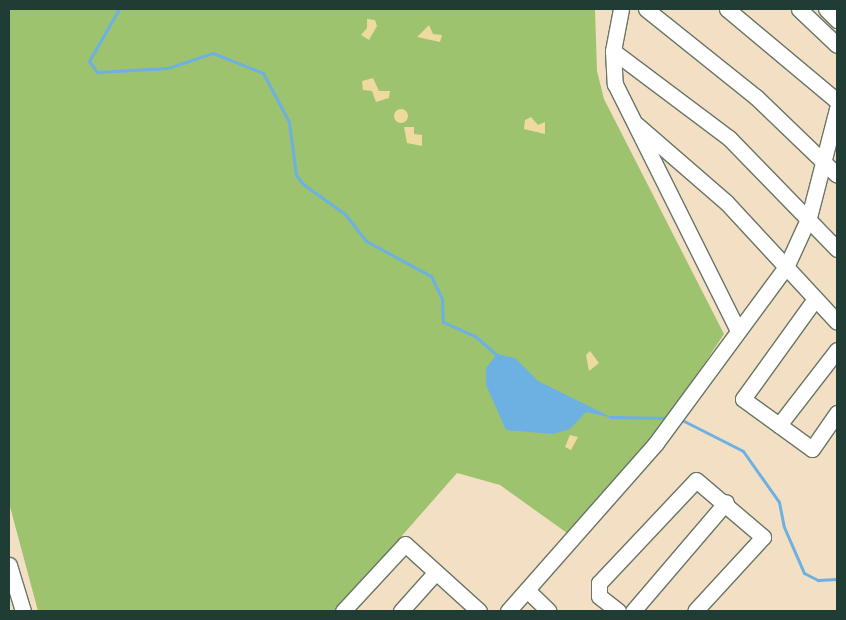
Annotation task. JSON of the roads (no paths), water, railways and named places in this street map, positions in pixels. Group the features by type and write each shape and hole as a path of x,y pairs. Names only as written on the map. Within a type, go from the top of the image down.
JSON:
{"street":[{"path":"621,9 612,51 615,84 737,329"},
{"path":"646,9 756,97 825,161 837,175"},
{"path":"727,9 837,101"},
{"path":"799,9 837,45"},
{"path":"826,9 837,20"},
{"path":"612,51 729,138 809,217 837,249"},
{"path":"508,611 656,443 737,329 787,265 809,217 837,110"},
{"path":"632,121 690,168 787,265 837,322"},
{"path":"815,299 743,398 812,449 837,413"},
{"path":"778,425 837,350"},
{"path":"618,611 599,596 599,583 692,482 701,481 726,502 763,540 695,611"},
{"path":"633,611 726,502"},
{"path":"343,611 404,545 436,573 468,608"},
{"path":"9,565 23,611"},
{"path":"401,611 436,573"},
{"path":"528,590 549,611"}],"water":[{"path":"497,354 515,358 538,381 613,418 586,412 570,429 553,434 506,430 486,385 486,368"}],"waterway":[{"path":"119,9 89,61 97,72 168,68 213,53 263,73 289,122 296,175 303,184 345,214 366,241 431,276 442,299 443,322 475,336 499,357"},
{"path":"610,417 668,418"},
{"path":"682,420 743,451 779,502 784,527 804,573 818,580 837,579"}]}
